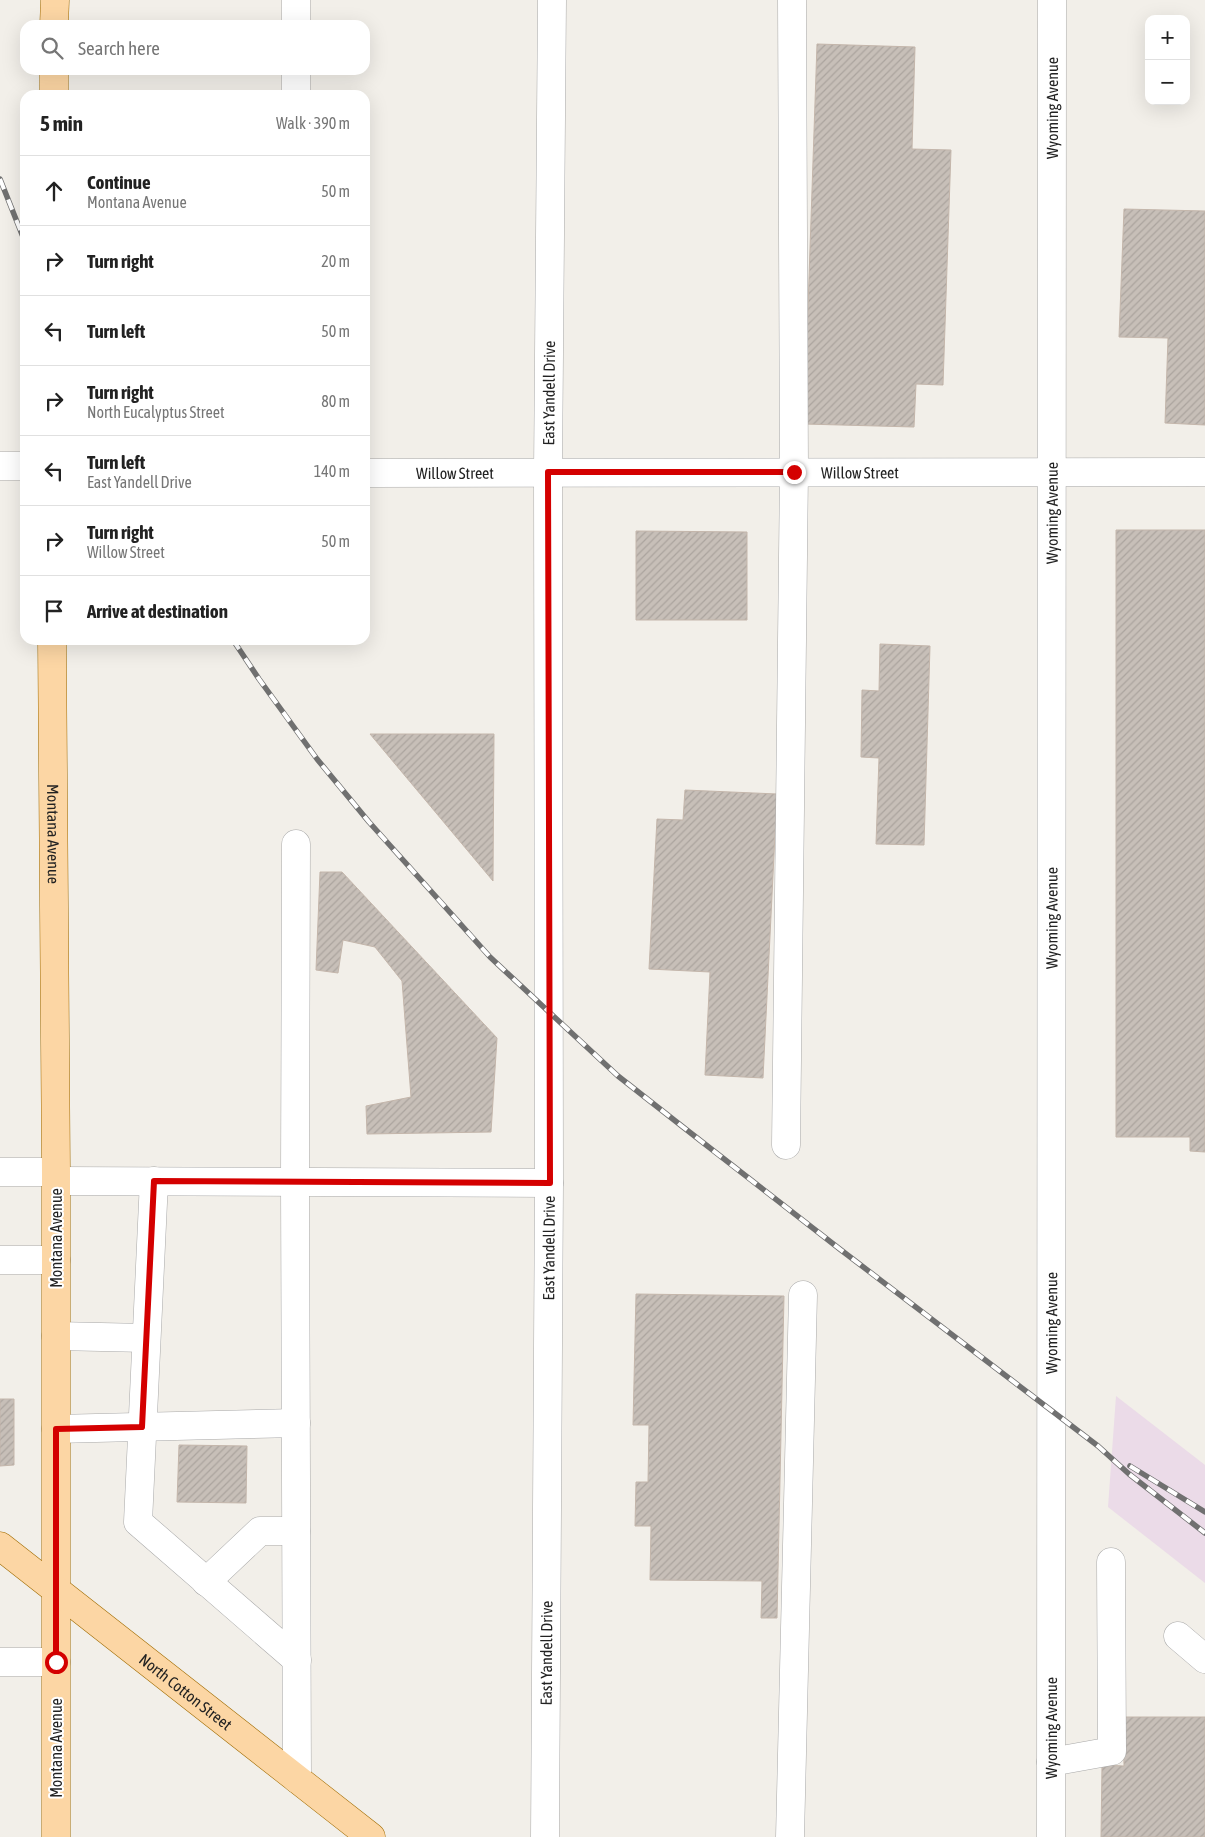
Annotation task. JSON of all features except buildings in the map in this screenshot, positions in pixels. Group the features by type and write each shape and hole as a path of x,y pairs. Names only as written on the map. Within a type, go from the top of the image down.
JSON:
{"main road":[{"path":"54,20 55,0"},
{"path":"54,75 54,90"},
{"name":"Montana Avenue","path":"52,645 56,1176 56,1837"},
{"name":"North Cotton Street","path":"0,1546 371,1837"}],"street":[{"path":"296,0 296,20"},
{"name":"East Yandell Drive","path":"545,1837 550,1183 548,472 552,0"},
{"path":"786,1145 794,472 792,0"},
{"name":"Wyoming Avenue","path":"1051,1837 1052,0"},
{"path":"296,75 296,90"},
{"path":"0,466 20,466"},
{"name":"Willow Street","path":"370,473 1205,472"},
{"path":"296,844 297,1779"},
{"path":"0,1172 154,1181 550,1183"},
{"path":"154,1181 138,1522 297,1660"},
{"path":"0,1260 56,1260"},
{"path":"790,1837 803,1295"},
{"path":"56,1336 146,1338"},
{"path":"56,1429 296,1424"},
{"path":"206,1582 260,1531 296,1531"},
{"path":"1051,1762 1112,1752 1111,1562"},
{"path":"1178,1636 1205,1660"},
{"path":"0,1662 56,1662"}],"shaded area":[{"path":"1116,1396 1205,1465 1205,1583 1108,1507"}],"railway":[{"path":"0,179 20,229"},
{"path":"236,645 317,759 369,822 490,957 618,1076 841,1250 1098,1446 1129,1474 1205,1533"},
{"path":"1130,1466 1205,1512"}],"route":[{"path":"56,1662 56,1429 142,1427 154,1181 550,1183 548,472 794,472"}]}
